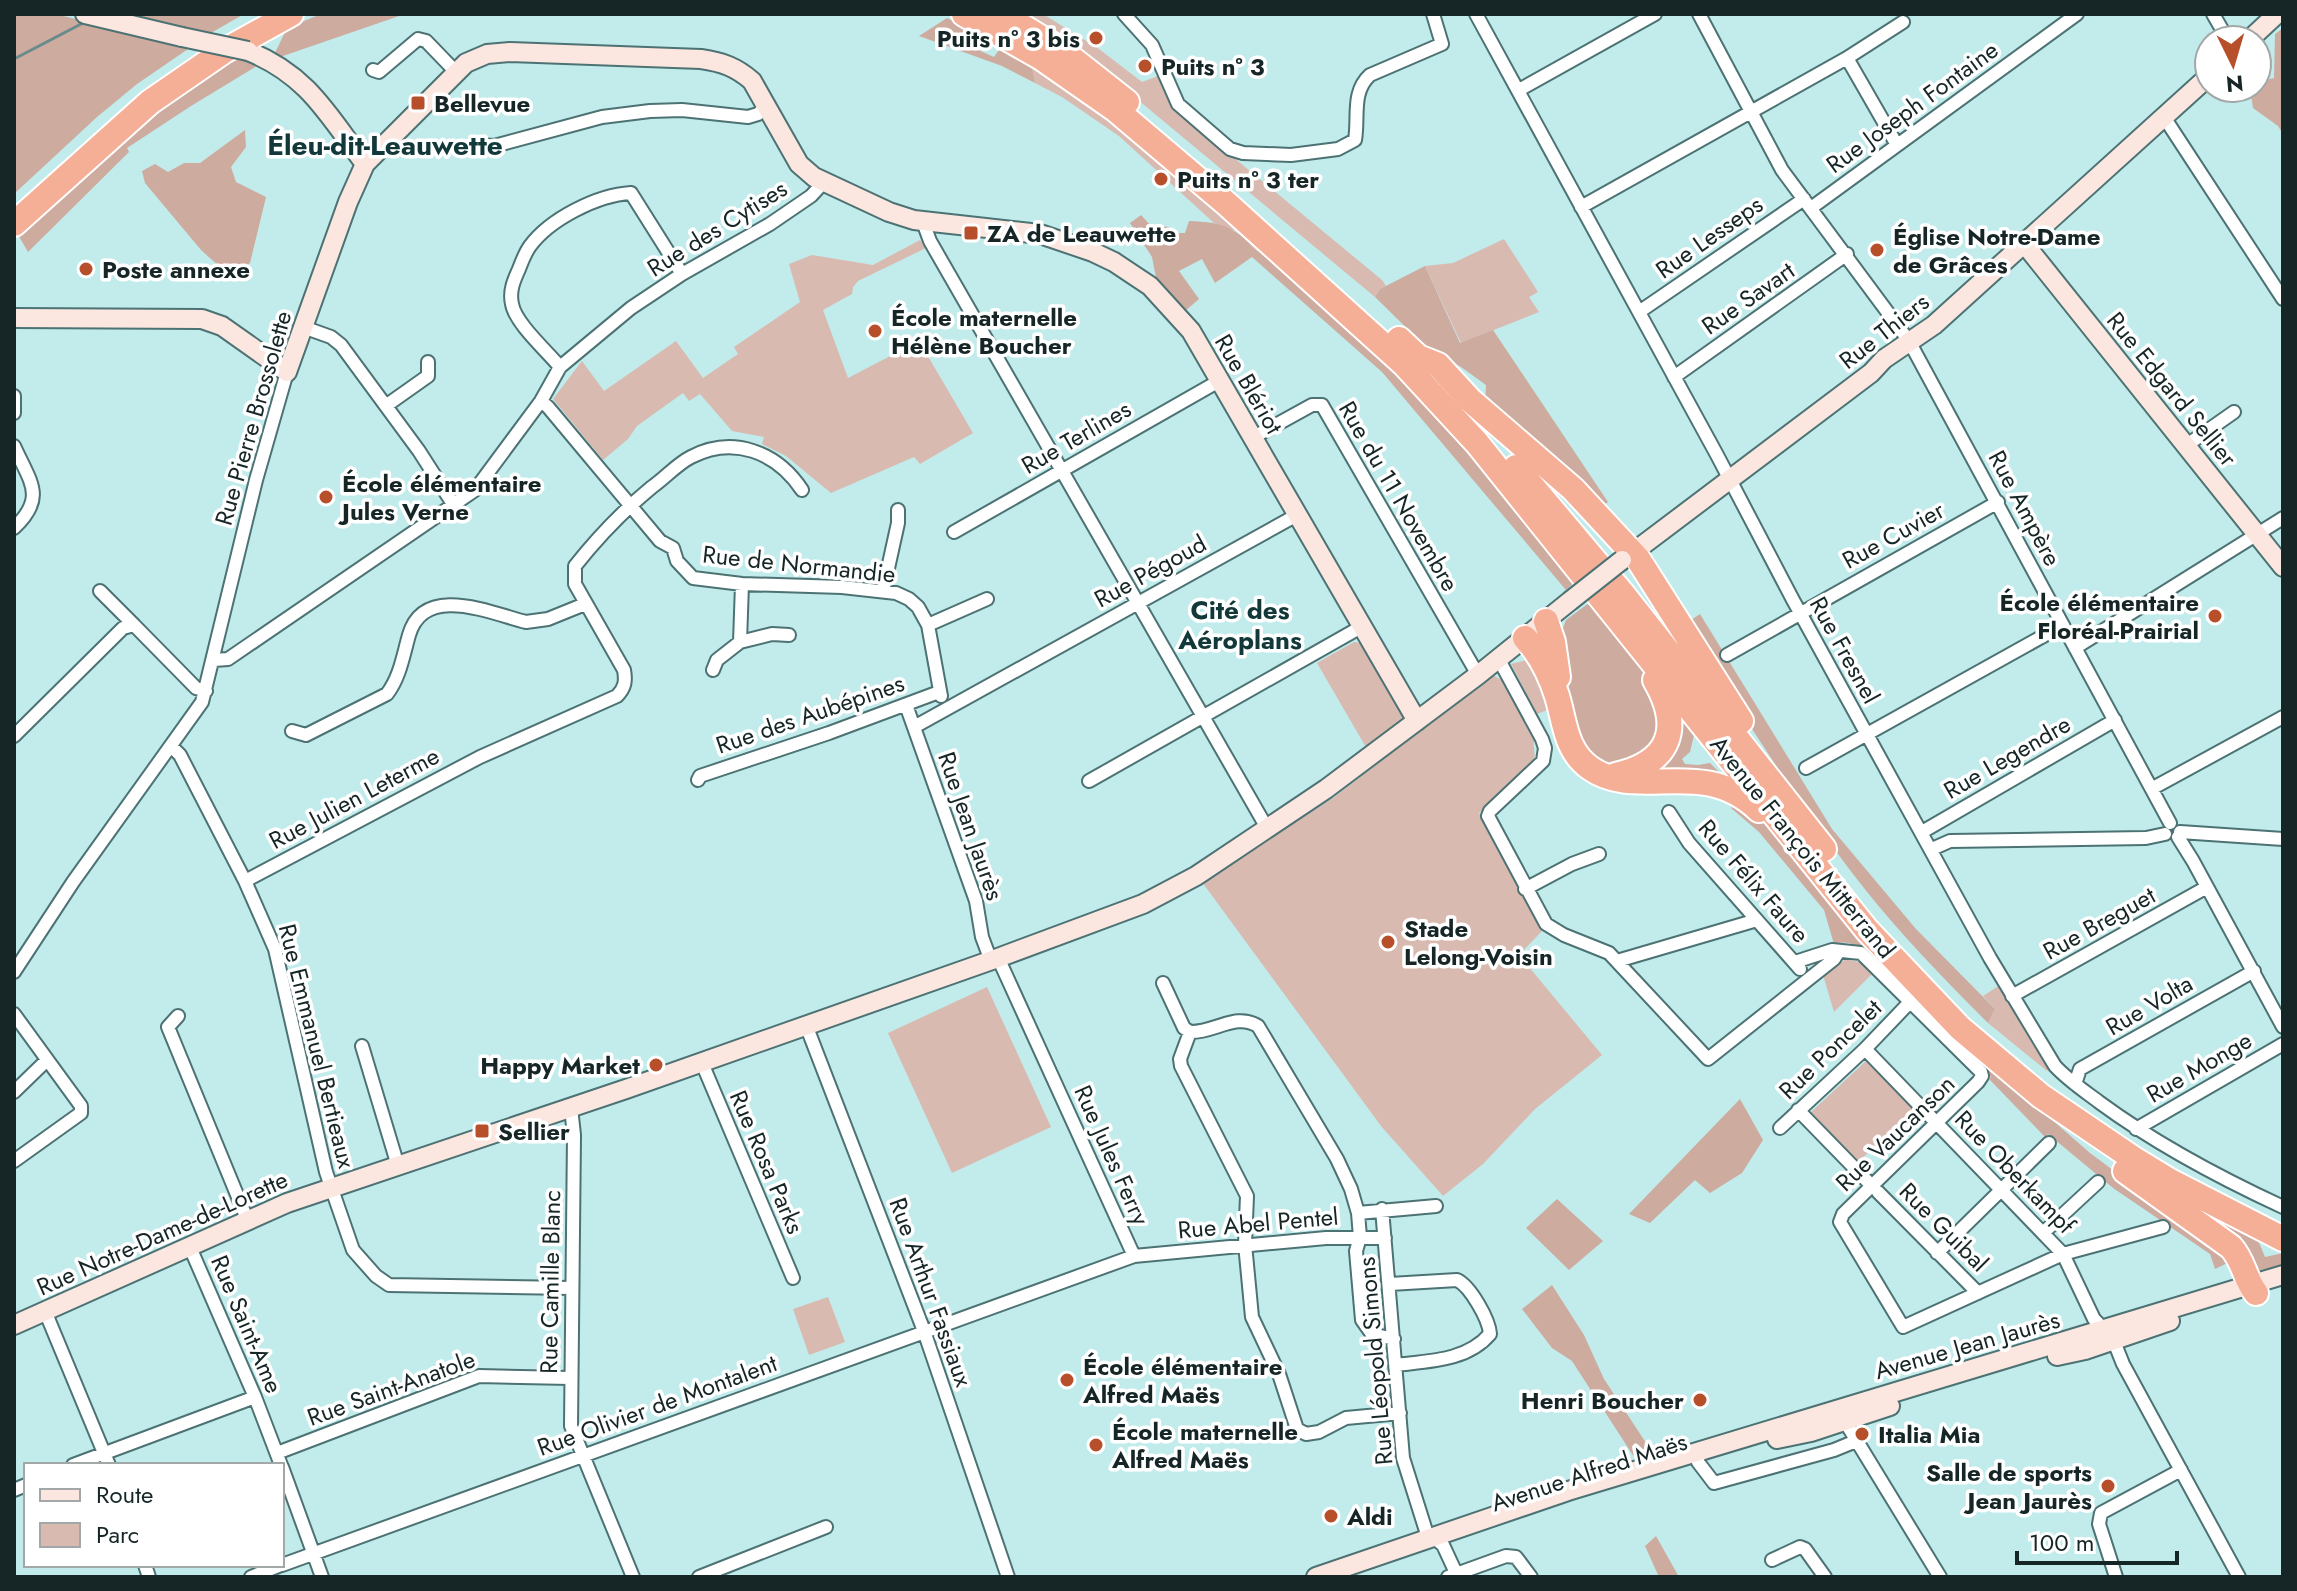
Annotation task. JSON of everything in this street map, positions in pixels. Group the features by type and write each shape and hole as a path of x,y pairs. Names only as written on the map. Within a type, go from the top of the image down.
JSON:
{"highway":[{"path":"14,207 142,90 201,48 258,14"},
{"path":"14,224 150,102 224,51 291,14"},
{"path":"964,14 1040,57 1116,110 1411,360 1438,365 1470,400 1573,489 1627,556 1775,772 1788,803"},
{"path":"1002,14 1098,77 1333,278 1411,360"},
{"name":"Avenue François Mitterrand","path":"1411,360 1867,930 1960,1028 2041,1096 2170,1181 2283,1239"},
{"name":"Avenue François Mitterrand","path":"1411,360 1484,430 1587,550 1870,908 1913,959 1968,1016 2022,1064 2079,1106 2177,1169 2283,1223"},
{"path":"1546,621 1559,681 1557,695"},
{"path":"1525,638 1545,662 1574,752 1587,766 1630,780 1696,781 1723,786 1748,800 1808,855"},
{"path":"1610,776 1630,772 1655,756 1663,748 1669,731 1667,703 1635,639"},
{"path":"2041,1096 2051,1114 2094,1149 2231,1247 2243,1263 2253,1289"}],"street":[{"path":"85,14 248,51 274,63 301,81 330,114 365,164"},
{"path":"1124,14 1152,45 1178,104 1207,130 1235,151 1291,155 1338,149 1355,140 1355,113 1365,80 1370,75 1442,44 1433,14"},
{"name":"Rue Fresnel","path":"1476,14 1799,612 2012,996 2055,1066 2136,1129 2197,1165 2283,1207"},
{"path":"1519,90 1655,14"},
{"name":"Rue Ampère","path":"1699,14 1782,170 1909,341 2153,788 2173,832 2188,851 2283,1027"},
{"name":"Rue Joseph Fontaine","path":"1808,203 1897,145 2077,14"},
{"path":"1581,207 1847,58 1903,22"},
{"path":"373,70 379,72 418,39 426,41 456,72"},
{"name":"Rue Pierre Brossolette","path":"14,972 73,882 199,708 214,660 256,480 287,372 348,202 365,164 456,72 477,57 496,52 724,63 752,81 765,107"},
{"path":"1847,58 1897,145"},
{"name":"Rue Thiers","path":"1546,621 1627,556 1871,373 1884,359 1934,325 2193,91"},
{"path":"478,145 494,146 602,117 682,110 748,117 758,114 765,107"},
{"name":"Rue Blériot","path":"765,107 799,164 824,182 889,212 923,222 1040,234 1065,241 1114,262 1162,298 1191,331 1417,721"},
{"path":"2164,117 2283,299"},
{"path":"349,141 365,147 382,145"},
{"name":"Rue des Cytises","path":"560,367 631,308 682,274 760,230 811,196 824,182"},
{"path":"214,660 228,659 475,490 486,478 541,401 560,367 519,320 512,307 513,282 529,247 550,225 574,210 631,193 682,274"},
{"name":"Rue Lesseps","path":"1639,312 1808,203"},
{"path":"923,222 930,241 1061,472 1267,828"},
{"name":"Rue Edgard Sellier","path":"2023,242 2283,567"},
{"name":"Rue Savart","path":"1674,377 1847,254"},
{"path":"14,318 202,319 222,326 287,372"},
{"path":"303,327 331,337 341,345 387,405 453,504"},
{"path":"387,405 428,376 428,362"},
{"name":"Rue Terlines","path":"954,532 1219,381"},
{"path":"14,396 14,413"},
{"name":"Rue de Normandie","path":"541,401 660,541 673,548 677,561 693,578 896,593 918,607 928,625"},
{"name":"Rue du 11 Novembre","path":"1252,438 1312,405 1322,405 1478,675"},
{"path":"2187,445 2234,412"},
{"path":"14,446 33,490 34,500 28,515 14,528"},
{"path":"292,731 306,735 387,694 396,682 412,626 419,615 432,608 456,604 535,622 585,604 575,584 575,566 630,505 689,458 710,449 732,446 751,450 781,464 802,490"},
{"name":"Rue Cuvier","path":"1727,655 1998,502"},
{"path":"883,591 898,510"},
{"name":"Rue Pégoud","path":"914,727 1297,515"},
{"path":"2075,648 2283,518"},
{"path":"740,642 742,584"},
{"path":"100,591 196,688 206,691"},
{"path":"947,708 939,692 928,625 987,599"},
{"name":"Rue Julien Leterme","path":"245,881 485,755 623,691 624,670 585,604"},
{"path":"1546,621 1498,658 1545,748 1543,761 1488,816 1525,889 1550,927 1597,947 1617,961 1708,1059 1806,978 1834,959 1839,951"},
{"path":"14,736 123,628 134,625"},
{"path":"1806,768 2063,625"},
{"path":"1089,781 1361,627"},
{"path":"713,670 717,660 740,642 772,634 789,635"},
{"name":"Rue Notre-Dame-de-Lorette","path":"14,1325 247,1219 330,1187 702,1063 1086,926 1167,892 1326,789 1498,658"},
{"name":"Rue des Aubépines","path":"698,780 700,776 939,692"},
{"name":"Rue Jean Jaurès","path":"906,705 976,901 982,937 988,953 995,959"},
{"path":"2153,788 2283,717"},
{"name":"Rue Legendre","path":"1922,832 2115,720"},
{"name":"Rue Emmanuel Bertieaux","path":"172,747 180,755 245,881 275,949 330,1187 353,1250 376,1276 389,1285 572,1288"},
{"name":"Rue Félix Faure","path":"1669,812 1689,843 1806,978"},
{"path":"1932,849 1950,841 2146,838 2173,832 2283,839"},
{"path":"2188,851 2200,832"},
{"path":"1525,889 1572,864 1599,854"},
{"name":"Rue Breguet","path":"2012,996 2207,887"},
{"path":"1733,927 1736,897"},
{"path":"1617,961 1757,920"},
{"path":"1795,962 1832,950 1861,953 1910,1002"},
{"path":"1629,973 1633,956"},
{"name":"Rue Jules Ferry","path":"924,1331 1134,1256 1000,962 995,959"},
{"name":"Rue Volta","path":"2075,1084 2080,1069 2254,971"},
{"path":"1163,983 1184,1028 1190,1032 1201,1032 1235,1021 1248,1020 1258,1026 1337,1159 1351,1189 1358,1213 1360,1237 1356,1251 1362,1320 1372,1334 1394,1339"},
{"name":"Rue Poncelet","path":"1780,1128 1866,1048 1910,1002"},
{"name":"Rue Vaucanson","path":"1910,1002 1982,1076 1875,1189 1843,1214 1840,1222 1903,1327 1977,1293"},
{"path":"14,1014 81,1106 81,1113 14,1161"},
{"path":"178,1016 168,1027 247,1219"},
{"name":"Rue Arthur Fassiaux","path":"806,1025 924,1331 1008,1577"},
{"path":"1190,1032 1180,1059 1181,1066 1247,1196 1245,1244 1252,1317 1279,1374 1297,1429 1306,1434 1319,1432 1346,1418 1400,1413"},
{"name":"Rue Monge","path":"2136,1129 2283,1044"},
{"path":"362,1046 398,1166"},
{"name":"Rue Oberkampf","path":"1866,1048 2063,1254 2094,1319 2107,1334 2239,1577"},
{"path":"14,1092 47,1060"},
{"name":"Rue Rosa Parks","path":"702,1063 793,1278"},
{"name":"Rue Camille Blanc","path":"571,1108 574,1117 571,1426 633,1577"},
{"name":"Rue Guibal","path":"1798,1110 1977,1293"},
{"path":"1937,1253 2049,1143"},
{"path":"2043,1233 2098,1182"},
{"path":"1358,1213 1436,1206"},
{"name":"Rue Léopold Simons","path":"1382,1209 1403,1458 1426,1531 1437,1541 1452,1575"},
{"path":"1977,1293 2063,1254 2163,1227"},
{"name":"Rue Abel Pentel","path":"1134,1256 1245,1244 1385,1238"},
{"name":"Rue Saint-Ame","path":"189,1245 280,1462"},
{"name":"Avenue Jean Jaurès","path":"1841,1414 2085,1350 2107,1334 2253,1289 2283,1275"},
{"path":"1390,1284 1457,1280 1467,1284 1489,1324 1490,1334 1482,1344 1461,1354 1396,1365"},
{"name":"Avenue Jean Jaurès","path":"2253,1289 2283,1286"},
{"path":"45,1311 108,1463"},
{"name":"Rue Olivier de Montalent","path":"285,1564 924,1331"},
{"name":"Rue Saint-Anatole","path":"280,1462 479,1376 570,1378"},
{"path":"78,1463 255,1397"},
{"path":"1841,1414 1940,1577"},
{"name":"Avenue Alfred Maës","path":"1352,1577 1437,1541 1665,1461 1811,1432 1841,1414"},
{"path":"1699,1456 1714,1483 1856,1441"},
{"name":"Avenue Alfred Maës","path":"1316,1577 1578,1499 1699,1456"},
{"path":"2116,1577 2099,1524 2101,1513 2181,1470"},
{"name":"Rue Saint-Ame","path":"284,1473 322,1577"},
{"path":"699,1577 826,1527"},
{"path":"1772,1560 1800,1547 1809,1552 1825,1577"},
{"path":"1452,1575 1506,1556 1516,1557 1531,1577"},
{"name":"Rue Olivier de Montalent","path":"251,1577 277,1567"}],"green space":[{"path":"1011,14 1043,14 1099,49 1142,82 1158,76 1175,109 1386,286 1375,297 1120,85"},
{"path":"1031,61 1124,128 1272,256 1258,254 1236,231 1214,223 1119,136 1062,97 1035,83"},
{"path":"1504,239 1538,292 1529,297 1539,312 1461,343 1425,266 1453,263"},
{"path":"920,240 926,248 858,281 852,294 823,310 848,378 919,341 973,433 920,464 914,457 831,493 786,456 762,444 764,437 732,431 700,394 689,401 683,393 637,426 628,439 603,460 553,399 582,361 604,391 676,341 703,378 738,354 734,347 800,302 789,264 812,255 873,265"},
{"path":"1354,642 1360,643 1405,719 1367,749 1317,663"},
{"path":"1531,659 1552,708 1537,714 1511,664"},
{"name":"Stade Lelong-Voisin","path":"1493,675 1503,681 1535,736 1534,763 1479,813 1544,929 1519,955 1602,1055 1535,1109 1483,1164 1443,1196 1381,1126 1202,882 1333,798"},
{"path":"1846,959 1863,963 1874,972 1834,1012 1823,975"},
{"path":"2000,985 2051,1066 2047,1071 1988,1023 1995,1009 1983,996"},
{"path":"987,987 1051,1127 952,1173 888,1033"},
{"path":"1867,1060 1914,1110 1857,1163 1810,1113"},
{"path":"828,1297 845,1342 809,1355 793,1309"}],"shaded area":[{"path":"14,14 55,14 191,47 137,84 97,117 14,194"},
{"path":"127,14 244,14 211,33"},
{"path":"321,14 405,14 280,57 275,53 287,28"},
{"path":"947,18 982,34 976,49 994,57 1003,44 1031,61 1035,83 1002,66 919,36"},
{"path":"2283,28 2283,134 2278,126 2253,108 2252,104 2273,104 2275,34"},
{"path":"234,54 260,64 127,148 129,152 28,252 17,233 126,134"},
{"path":"245,130 246,147 231,167 236,182 266,197 250,263 231,277 201,250 145,183 142,171 155,164 168,172 184,163 200,163"},
{"path":"1141,215 1151,226 1169,227 1174,233 1185,233 1189,221 1224,226 1240,235 1258,252 1272,256 1337,313 1456,431 1577,580 1566,590 1382,372 1252,257 1215,283 1202,259 1179,271 1199,299 1185,311 1157,283 1152,257 1130,223"},
{"path":"1425,266 1460,343 1493,330 1608,502 1599,509 1543,456 1532,437 1485,402 1486,385 1427,348 1375,297 1380,289"},
{"path":"1593,600 1647,676 1663,715 1654,749 1615,767 1585,755 1568,705 1562,630 1566,620"},
{"path":"1700,614 1832,829 1916,929 1995,1009 1988,1023 1893,923 1816,824 1685,624"},
{"path":"1681,715 1696,727 1690,752 1682,759 1685,764 1710,763 1718,771 1718,780 1660,776 1650,765"},
{"path":"1742,800 1798,857 1885,959 1879,966 1865,951 1854,945 1834,944 1824,910 1759,832 1731,808"},
{"path":"1902,977 2010,1083 2090,1153 2234,1260 2215,1269 2210,1254 2113,1188 2048,1134 2045,1137 1989,1079 1991,1077 1898,984"},
{"path":"1740,1099 1763,1140 1742,1173 1710,1193 1695,1180 1650,1223 1629,1214"},
{"path":"2175,1191 2255,1233 2265,1257 2283,1253 2283,1268 2260,1276"},
{"path":"1557,1199 1603,1241 1569,1270 1526,1228"},
{"path":"1552,1285 1584,1335 1604,1379 1654,1455 1636,1460 1572,1361 1552,1348 1522,1309"},
{"path":"1656,1536 1679,1577 1659,1577 1645,1546"}],"waterway":[{"path":"14,59 83,23"}],"place":[{"name":"Puits n° 3 bis","path":"1096,38"},
{"name":"Puits n° 3","path":"1145,66"},
{"name":"Bellevue","path":"418,103"},
{"name":"Puits n° 3 ter","path":"1161,179"},
{"name":"ZA de Leauwette","path":"971,233"},
{"name":"Église Notre-Dame de Grâces","path":"1877,250"},
{"name":"Poste annexe","path":"86,269"},
{"name":"École maternelle Hélène Boucher","path":"875,331"},
{"name":"École élémentaire Jules Verne","path":"326,497"},
{"name":"École élémentaire Floréal-Prairial","path":"2215,616"},
{"name":"Stade Lelong-Voisin","path":"1388,942"},
{"name":"Happy Market","path":"656,1065"},
{"name":"Sellier","path":"482,1131"},
{"name":"École élémentaire Alfred Maës","path":"1067,1380"},
{"name":"Henri Boucher","path":"1700,1400"},
{"name":"Italia Mia","path":"1862,1434"},
{"name":"École maternelle Alfred Maës","path":"1096,1445"},
{"name":"Salle de sports Jean Jaurès","path":"2108,1486"},
{"name":"Aldi","path":"1331,1516"}],"district":[{"name":"Éleu-dit-Leauwette","path":"385,145"},
{"name":"Cité des Aéroplans","path":"1240,625"}]}
